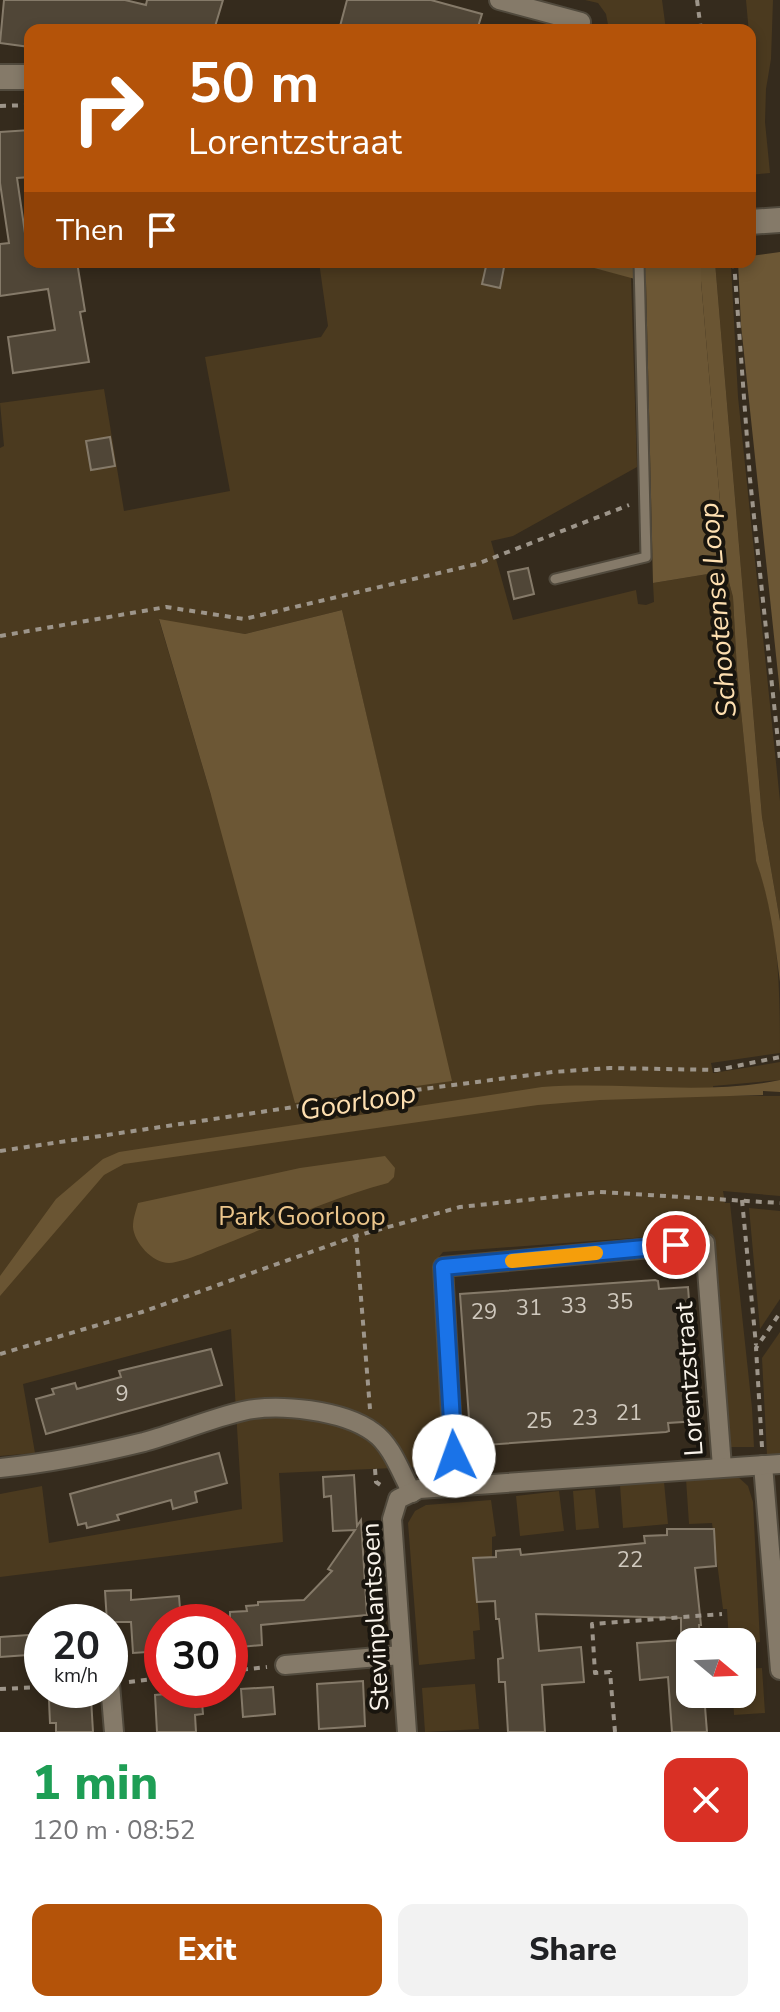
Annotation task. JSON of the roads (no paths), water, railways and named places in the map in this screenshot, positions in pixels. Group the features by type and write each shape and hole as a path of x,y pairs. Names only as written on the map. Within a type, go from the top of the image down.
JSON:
{"street":[{"path":"499,0 581,22"},
{"path":"0,77 24,77"},
{"path":"756,222 780,220"},
{"name":"Lorentzstraat","path":"455,1488 443,1267 705,1243 722,1467"},
{"path":"0,1468 64,1461 148,1441 246,1410 294,1409 354,1421 372,1431 393,1457 405,1496"},
{"path":"772,1464 780,1670"},
{"name":"Lorentzstraat","path":"405,1496 419,1489 772,1464"},
{"name":"Stevinplantsoen","path":"405,1496 392,1519 407,1732"},
{"path":"285,1665 401,1655"},
{"path":"112,1708 114,1732"}],"lane":[{"path":"555,579 646,557 639,268"}],"water label":[{"name":"Schootense Loop","path":"718,610"},
{"name":"Goorloop","path":"358,1102"}],"park label":[{"name":"Park Goorloop","path":"302,1216"}]}
